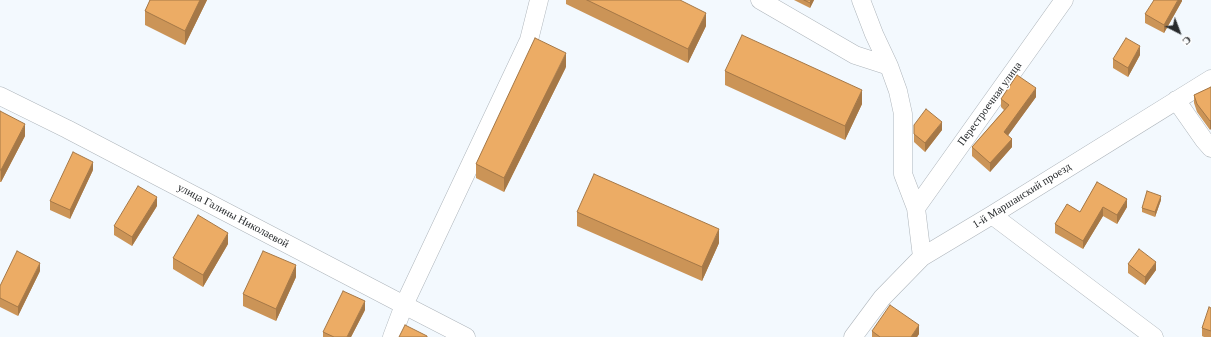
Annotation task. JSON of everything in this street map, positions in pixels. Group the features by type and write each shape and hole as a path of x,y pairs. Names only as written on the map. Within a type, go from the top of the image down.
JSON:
{"street":[{"path":"392,337 404,305 529,40 539,0"},
{"path":"760,0 855,55 889,66"},
{"path":"861,0 898,90 903,114 903,174 916,208 922,256"},
{"name":"Перестроечная улица","path":"916,208 1064,0"},
{"name":"1-й Маршанский проезд","path":"853,337 882,298 922,256 992,215 1211,79"},
{"name":"улица Галины Николаевой","path":"0,96 68,129 466,337"},
{"path":"1176,100 1211,148"},
{"path":"992,215 1154,337"}],"building":[{"path":"150,0 200,0 185,31 145,11"},
{"path":"587,0 680,0 706,13 688,49"},
{"path":"804,0 811,0 810,3"},
{"path":"1154,0 1178,0 1164,25 1145,14"},
{"path":"742,35 862,90 845,126 725,71"},
{"path":"535,38 566,53 504,178 476,164"},
{"path":"1126,38 1140,46 1128,68 1113,59"},
{"path":"1017,75 1036,88 1004,132 1012,139 990,163 972,147 1009,105 1001,99"},
{"path":"1211,87 1210,121 1197,104 1194,95"},
{"path":"926,109 942,122 925,143 914,134 914,125"},
{"path":"0,111 25,124 1,170 0,170"},
{"path":"73,152 93,162 70,210 50,201"},
{"path":"594,174 719,229 702,267 577,212"},
{"path":"1097,182 1127,199 1117,215 1103,207 1083,241 1055,224 1067,204 1080,212"},
{"path":"138,186 157,197 132,237 114,226"},
{"path":"1147,191 1161,196 1155,212 1142,208"},
{"path":"198,215 228,233 203,275 173,258"},
{"path":"1139,249 1156,262 1145,277 1128,264"},
{"path":"17,251 40,263 18,307 0,298 0,286"},
{"path":"263,251 296,265 276,309 243,294"},
{"path":"343,291 365,301 347,337 334,337 323,332"},
{"path":"890,305 919,325 911,337 880,337 872,331"},
{"path":"1209,307 1211,308 1211,331 1202,328"},
{"path":"405,325 427,336 427,337 399,337"}]}
